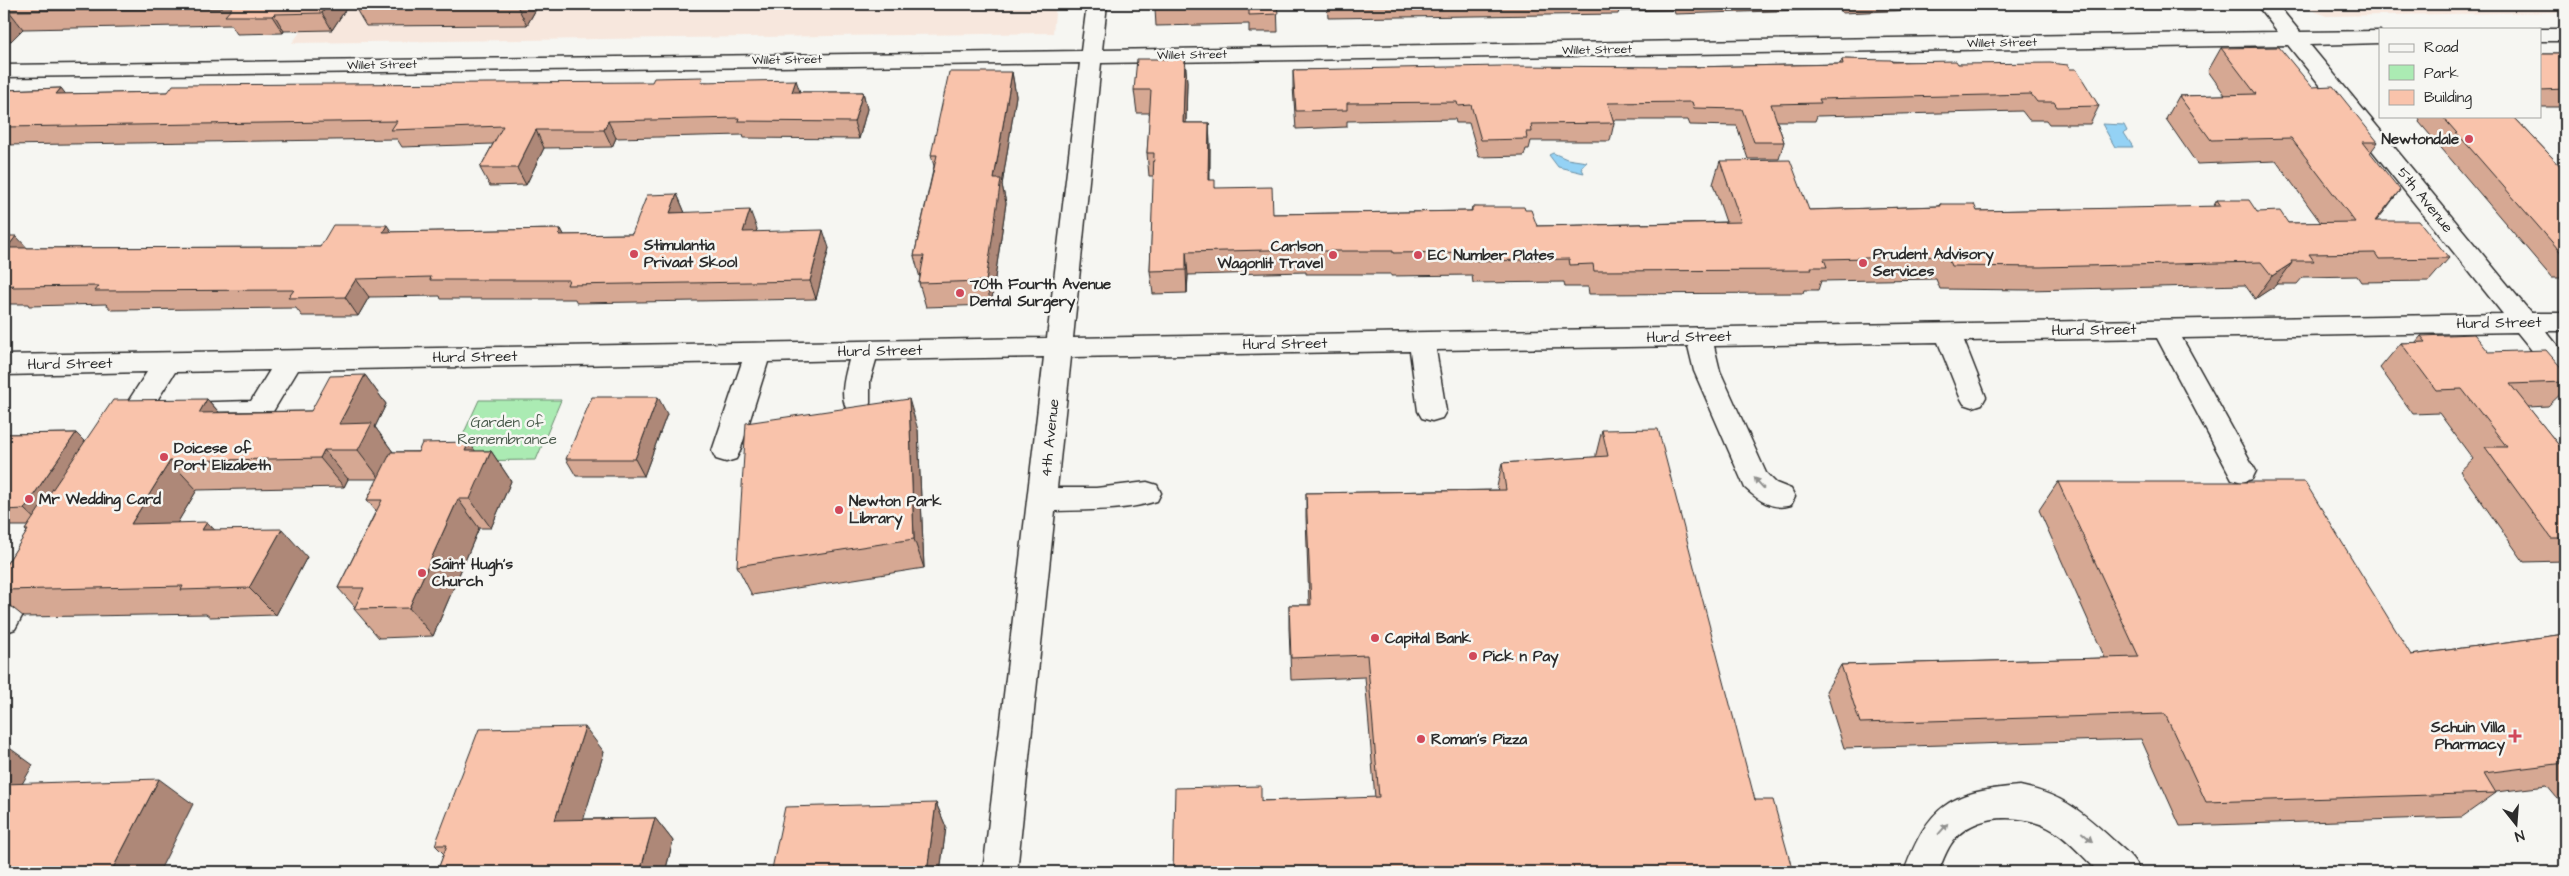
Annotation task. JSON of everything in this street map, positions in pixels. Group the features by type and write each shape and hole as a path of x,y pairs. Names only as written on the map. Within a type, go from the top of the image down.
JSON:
{"street":[{"name":"4th Avenue","path":"1000,872 1097,4"},
{"name":"5th Avenue","path":"2266,4 2565,373"},
{"path":"2542,35 2565,35"},
{"name":"Willet Street","path":"4,71 2379,38"},
{"name":"Hurd Street","path":"4,365 2565,322"},
{"path":"2164,328 2237,462"},
{"path":"1948,333 1973,397"},
{"path":"1699,337 1707,371 1755,480 1766,491 1781,496"},
{"path":"1422,342 1432,411"},
{"path":"857,404 857,381 866,351"},
{"path":"726,451 758,353"},
{"path":"134,413 260,412 290,360"},
{"path":"108,452 167,363"},
{"path":"1042,500 1096,499 1147,493"},
{"path":"4,620 41,555"},
{"path":"1921,872 1939,832 1958,814 1993,804 2020,802 2040,806 2067,820 2124,872"}],"shaded area":[{"path":"321,4 1056,4 1053,33 292,43"},
{"path":"2297,4 2565,4 2565,12 2326,16"}],"green space":[{"name":"Garden of Remembrance","path":"479,400 561,400 536,460 451,461"}],"water":[{"path":"2102,124 2124,125 2127,131 2124,133 2133,147 2115,147"},
{"path":"1553,153 1567,159 1587,162 1581,167 1584,173 1558,167 1549,155"}],"building":[{"path":"4,4 328,4 322,13 274,14 272,16 225,16 232,8 9,11 4,17"},
{"path":"1155,4 1277,4 1278,14 1249,15 1249,7 1155,9"},
{"path":"2279,47 2312,87 2333,86 2378,142 2362,142 2400,190 2375,221 2419,221 2449,258 2379,259 2375,253 2309,254 2314,261 2291,261 2292,263 2272,276 2261,262 2040,267 1951,266 1947,256 1824,259 1827,267 1811,267 1812,270 1594,271 1593,264 1570,265 1569,259 1477,261 1475,252 1393,253 1393,251 1307,251 1307,249 1186,252 1186,270 1150,271 1154,153 1147,153 1151,90 1134,90 1137,59 1185,59 1183,123 1209,123 1208,180 1215,180 1215,188 1272,187 1273,214 1472,211 1472,207 1524,207 1525,210 1531,210 1537,226 1741,222 1720,161 1790,160 1809,210 1941,206 1940,204 1974,204 1977,211 2221,206 2217,200 2249,200 2257,212 2280,211 2288,223 2355,222 2291,138 2211,140 2179,96 2256,94 2221,48"},
{"path":"2542,54 2565,54 2565,89 2542,90"},
{"path":"1842,59 1891,60 1892,62 1956,61 1958,64 2050,63 2068,65 2070,69 2076,69 2099,106 2057,107 2054,102 2037,102 2031,94 1819,99 1821,103 1771,104 1784,142 1754,142 1742,109 1694,108 1692,102 1608,103 1614,123 1531,124 1532,132 1526,132 1527,139 1481,140 1471,105 1458,106 1457,102 1347,103 1347,110 1296,111 1293,70 1501,66 1689,67 1843,64"},
{"path":"949,72 1012,72 994,179 1001,179 986,281 919,283 924,256 914,256 937,155 931,155"},
{"path":"703,77 701,82 796,80 792,92 863,92 854,122 738,121 739,118 608,121 604,130 536,130 517,168 480,168 503,126 391,130 397,121 4,127 4,90 61,88 56,94 168,92 173,85 652,82 654,78"},
{"path":"2444,118 2515,118 2565,171 2565,257"},
{"path":"677,194 670,213 750,210 743,232 823,230 810,281 567,285 569,280 430,280 431,277 356,279 345,297 288,298 294,290 95,291 99,286 4,286 4,236 16,236 7,248 320,247 333,225 387,225 383,232 561,229 559,235 632,234 647,195"},
{"path":"2474,334 2489,352 2546,350 2565,372 2565,382 2510,384 2565,453 2565,538 2551,538 2485,447 2507,447 2462,389 2436,390 2401,343 2426,342 2421,336"},
{"path":"365,375 339,424 372,423 358,450 324,450 320,458 170,461 131,524 207,522 202,530 282,529 249,588 181,590 183,586 4,590 4,568 28,530 25,530 113,400 207,399 199,413 311,411 330,376"},
{"path":"592,397 658,397 635,459 566,459"},
{"name":"Newton Park Library","path":"909,399 914,539 737,566 746,423"},
{"path":"1658,429 1755,800 1773,800 1793,872 1173,872 1175,788 1261,786 1261,801 1379,797 1367,655 1291,658 1289,605 1311,605 1306,493 1506,490 1502,463 1608,456 1602,430"},
{"path":"76,433 24,509 4,510 4,434"},
{"path":"469,442 465,451 491,451 470,499 458,499 409,608 354,609 364,588 338,588 382,500 367,500 391,452 418,452 422,443"},
{"path":"2058,482 2305,482 2411,655 2565,634 2565,763 2484,773 2496,793 2206,802 2165,714 1860,723 1841,665 2139,657"},
{"path":"585,727 555,820 655,818 640,872 437,872 447,845 435,845 479,729"},
{"path":"159,779 111,872 4,872 4,784"},
{"path":"936,803 927,872 640,872 772,869 785,807"}],"place":[{"name":"Newtondale","path":"2469,139"},
{"name":"Stimulantia Privaat Skool","path":"634,254"},
{"name":"Carlson Wagonlit Travel","path":"1333,255"},
{"name":"EC Number Plates","path":"1418,255"},
{"name":"Prudent Advisory Services","path":"1863,263"},
{"name":"70th Fourth Avenue Dental Surgery","path":"960,293"},
{"name":"Doicese of Port Elizabeth","path":"164,457"},
{"name":"Mr Wedding Card","path":"29,499"},
{"name":"Newton Park Library","path":"839,510"},
{"name":"Saint Hugh's Church","path":"422,573"},
{"name":"Capital Bank","path":"1375,638"},
{"name":"Pick n Pay","path":"1473,656"},
{"name":"Schuin Villa Pharmacy","path":"2515,736"},
{"name":"Roman's Pizza","path":"1421,739"}]}
